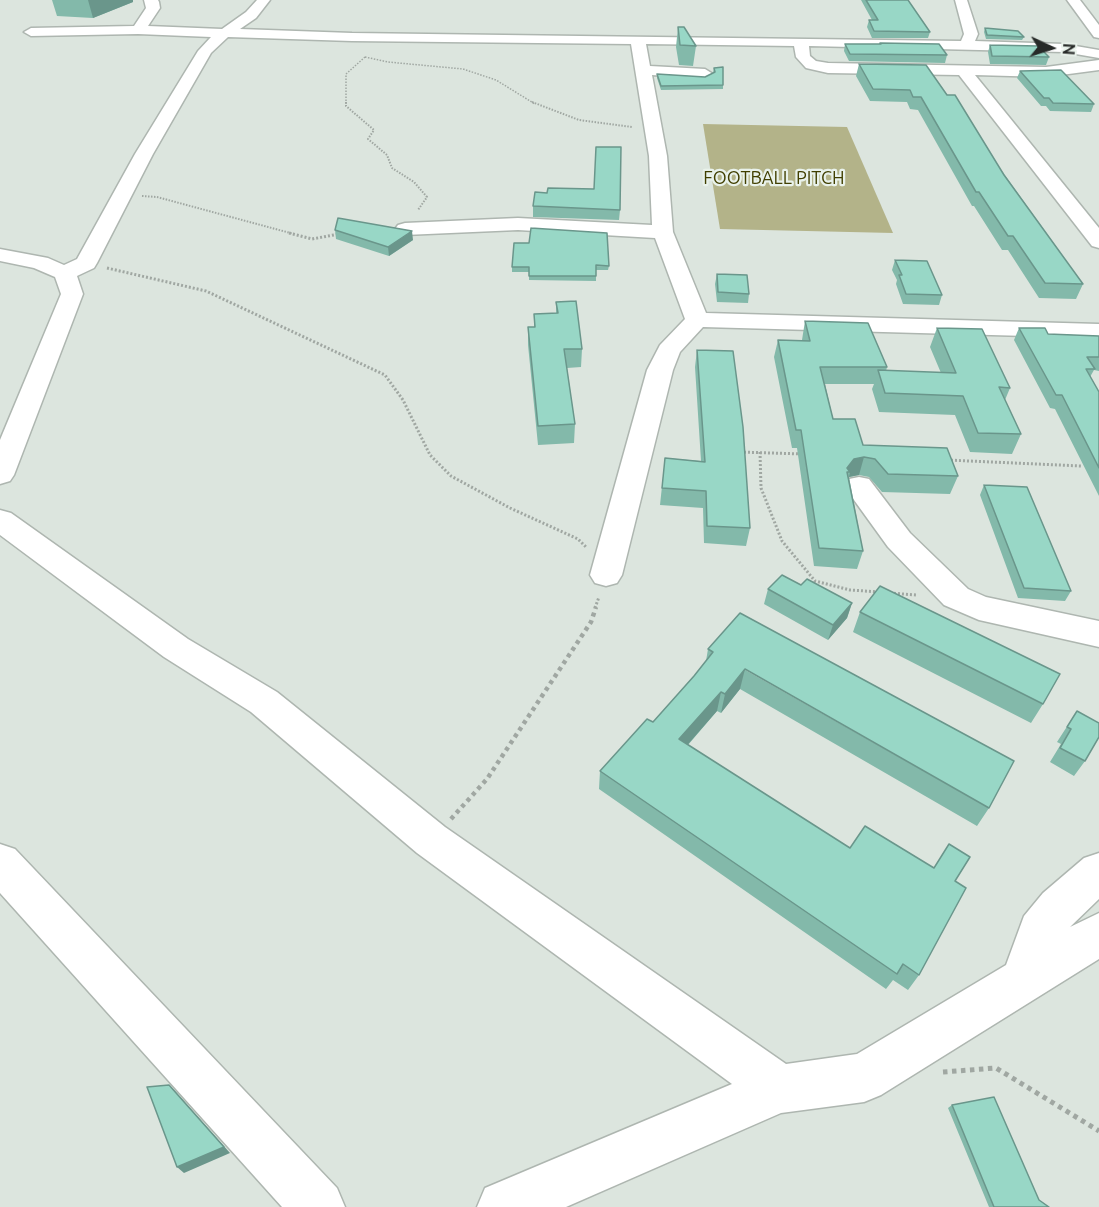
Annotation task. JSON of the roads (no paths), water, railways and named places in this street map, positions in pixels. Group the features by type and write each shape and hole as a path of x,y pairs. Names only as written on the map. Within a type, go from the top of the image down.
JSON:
{"street":[{"path":"138,30 153,8 153,2 150,0"},
{"path":"0,475 72,294 75,268 119,199 197,63 210,46 224,33 251,15 264,0"},
{"path":"961,0 971,34 966,45"},
{"path":"1073,0 1099,34"},
{"path":"31,32 138,30 352,37 801,41 1064,48 1099,54"},
{"path":"638,41 658,156 663,232 697,320"},
{"path":"801,41 803,57 811,65 818,67 1046,72 1099,65"},
{"path":"642,70 705,74"},
{"path":"964,71 1099,242"},
{"path":"405,229 518,224 663,232"},
{"path":"0,255 75,268"},
{"path":"606,575 660,370 669,350 697,320 1099,331"},
{"path":"859,486 898,540 956,597 979,608 1099,634"},
{"path":"0,520 176,648 264,702 431,840 780,1089"},
{"path":"0,863 318,1207"},
{"path":"1024,978 1040,931 1058,908 1099,872"},
{"path":"504,1207 780,1089 864,1078 1024,978 1092,947"}],"park label":[{"name":"FOOTBALL PITCH","path":"774,178"}]}
